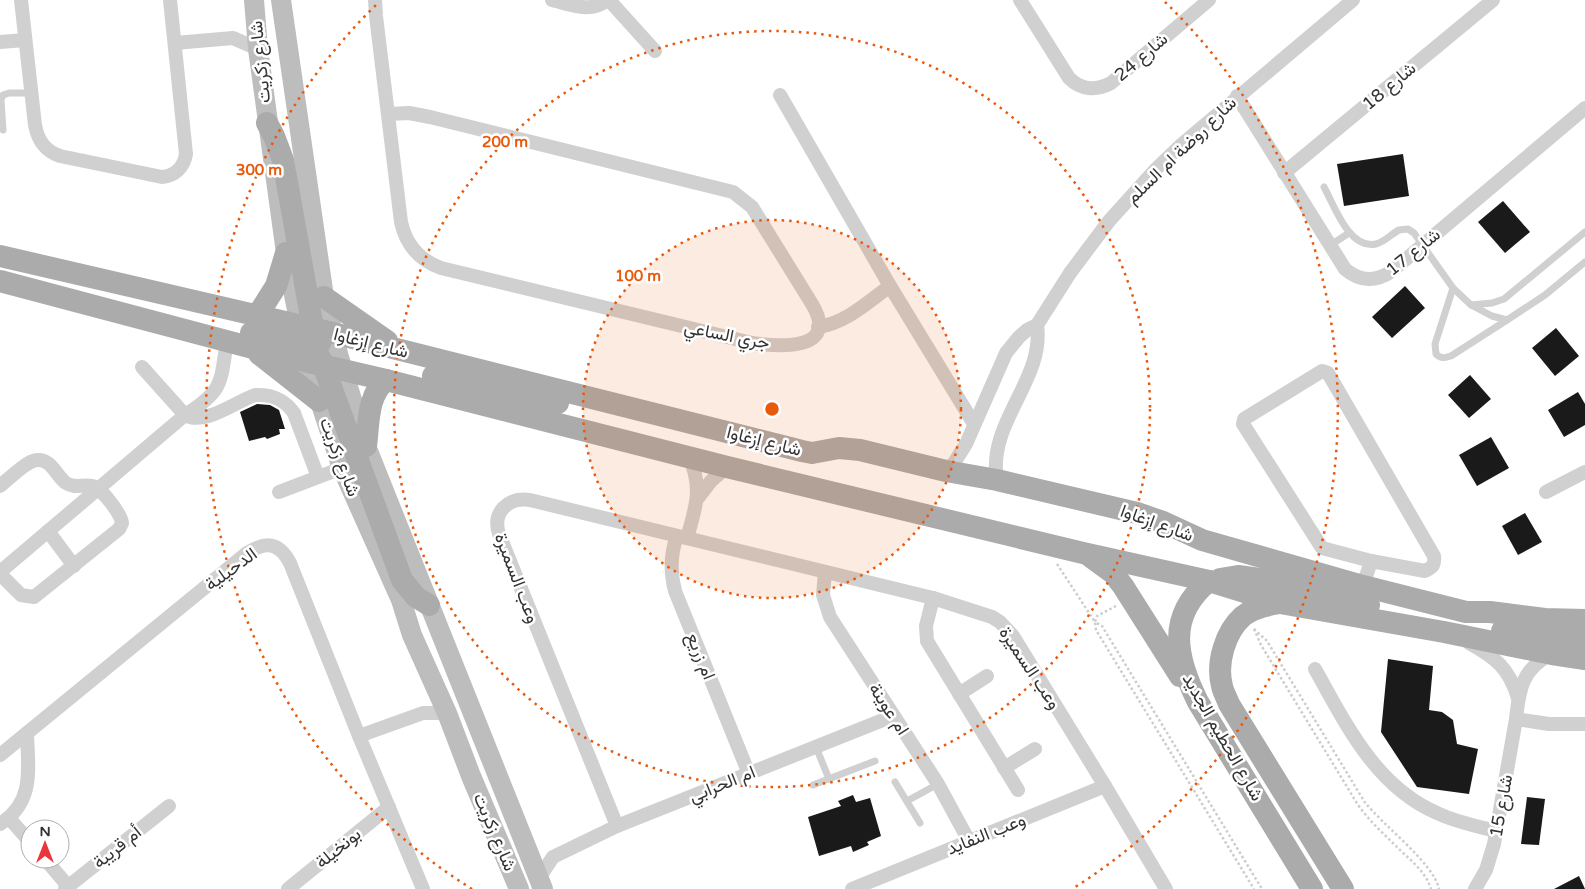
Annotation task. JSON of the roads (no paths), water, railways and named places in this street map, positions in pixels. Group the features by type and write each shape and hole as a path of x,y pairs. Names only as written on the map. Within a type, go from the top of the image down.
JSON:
{"main road":[{"name":"شارع زكريت","path":"254,0 267,123 286,253 319,348 366,446 428,605 474,712 541,883"},
{"name":"شارع زكريت","path":"283,5 324,296 319,348 319,401 342,468 401,600 412,635 519,889"},
{"path":"267,123 283,160 319,348 402,580 416,597 428,605"},
{"path":"257,316 276,286 286,253"},
{"name":"شارع إزغاوا","path":"0,256 257,316 386,380 727,467 1083,553 1209,581 1280,603 1449,633 1585,660"},
{"name":"شارع إزغاوا","path":"0,281 251,348 398,349 807,452 850,448 946,471 997,480 1138,513 1162,522 1192,537 1370,588 1466,612 1490,612 1545,619 1585,620"},
{"path":"324,296 398,349"},
{"path":"155,322 188,319 549,403 571,404 598,400"},
{"path":"251,348 319,401"},
{"path":"366,446 372,399 378,387 386,380"},
{"path":"1083,553 1097,560 1123,586 1171,664 1198,702"},
{"path":"1209,581 1238,576 1252,577 1382,608 1426,613 1466,612"},
{"name":"شارع الحطيم الجديد","path":"1209,581 1186,607 1178,637 1183,668 1198,702 1312,889"},
{"name":"شارع الحطيم الجديد","path":"1280,603 1254,609 1237,622 1228,636 1222,651 1220,667 1222,685 1229,704 1343,889"},
{"path":"1545,619 1585,608"},
{"path":"1449,633 1500,631 1585,639"}],"street":[{"path":"21,0 36,131 41,142 49,151 60,156 156,177 167,176 180,168 186,154 170,0"},
{"name":"جري الساعي","path":"375,0 403,231 411,248 425,260 433,265 752,343 776,346 800,345 813,337 818,327"},
{"path":"552,0 585,8 598,6 608,0 656,50"},
{"name":"شارع 24","path":"1020,0 1069,78 1079,86 1092,89 1111,83 1190,6 1209,0"},
{"name":"شارع روضة ام السلم","path":"946,471 960,454 1006,353 1019,337 1037,325 1084,253 1132,194 1181,145 1353,0"},
{"name":"شارع 18","path":"1284,173 1493,0"},
{"path":"233,38 256,21"},
{"path":"175,44 233,38 258,49"},
{"path":"0,42 25,40"},
{"path":"780,95 890,286 974,424"},
{"name":"شارع 17","path":"1237,96 1345,269 1357,277 1371,280 1392,271 1585,108"},
{"path":"388,114 409,113 425,116 733,192 746,201 757,214 816,310 818,327 844,319 890,286"},
{"path":"997,480 995,466 996,450 1035,356 1039,337 1037,325"},
{"path":"0,486 29,463 37,460 46,462 50,464 67,484 99,487 120,516 121,526 34,597 21,595 0,573 99,487 186,414 208,399 217,388 222,374 227,341"},
{"path":"142,367 186,414 193,418 206,417 255,395 278,398 290,407 294,413 318,478"},
{"path":"1322,372 1328,373 1434,556 1432,568 1425,571 1371,561 1326,550 1319,546 1242,421 1244,418 1322,372"},
{"path":"689,457 697,481 698,498"},
{"path":"682,537 698,498 711,481 727,467"},
{"path":"279,492 342,468"},
{"path":"1546,492 1585,472"},
{"name":"وعب السميرة","path":"617,826 499,534 497,520 503,507 509,503 523,499 682,537 933,598 983,613 1000,622 1007,629 1105,786 1166,889"},
{"path":"48,531 74,566"},
{"name":"ام زريع","path":"682,537 671,557 675,592 749,774"},
{"name":"الدحيلية","path":"0,755 247,553 268,545 278,547 290,563 423,889"},
{"path":"1370,588 1371,561"},
{"path":"1370,588 1386,564"},
{"name":"ام عوينة","path":"825,572 823,595 827,610 938,784 969,841"},
{"path":"933,598 926,626 927,641 1018,790"},
{"name":"شارع 15","path":"1449,633 1486,652 1497,661 1510,678 1518,698"},
{"name":"شارع 15","path":"1475,889 1491,857 1516,719 1518,698 1523,682 1537,662 1552,654"},
{"path":"1315,669 1363,750 1392,783 1410,799 1436,813 1464,823 1496,831"},
{"path":"959,694 987,676"},
{"path":"359,736 443,706"},
{"name":"ام الحرابي","path":"553,857 617,826 893,716"},
{"path":"1516,719 1549,724 1585,724"},
{"path":"20,834 5,821 20,805 26,790 28,778 27,733"},
{"path":"1004,768 1035,749"},
{"name":"وعب النفايد","path":"852,889 868,886 969,841 1105,786"},
{"name":"أم قريبة","path":"66,888 168,806"},
{"name":"بونخيلة","path":"288,889 389,807"},
{"path":"528,851 540,856 553,857 541,883"},
{"path":"52,869 66,888"}],"lane":[{"path":"3,130 1,100 3,95 9,93 32,93"},
{"path":"1324,187 1349,233 1358,241 1369,244 1381,242 1399,230 1408,229 1423,244 1452,288 1471,304 1492,316 1508,320"},
{"path":"1471,304 1492,303 1504,299 1585,232"},
{"path":"1329,246 1349,233"},
{"path":"1452,288 1435,344 1436,354 1445,358 1451,356 1545,295 1585,262"},
{"path":"816,747 829,779"},
{"path":"813,785 875,761"},
{"path":"895,782 920,823"},
{"path":"907,801 938,784"}]}
